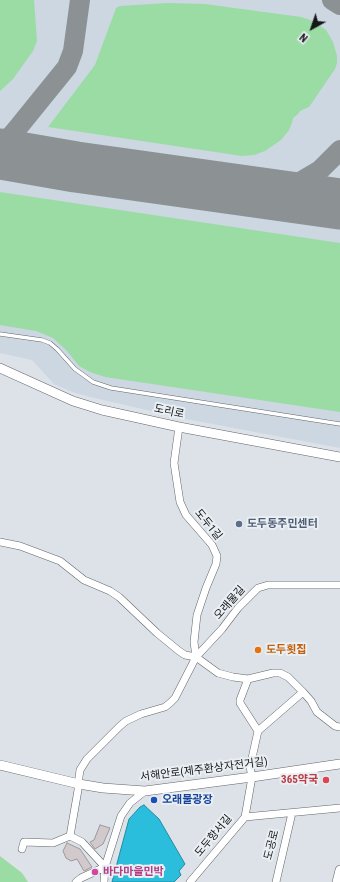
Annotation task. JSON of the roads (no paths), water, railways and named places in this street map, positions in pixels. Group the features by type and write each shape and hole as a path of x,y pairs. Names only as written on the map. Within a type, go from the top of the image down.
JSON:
{"street":[{"name":"도리로","path":"0,368 73,401 102,410 180,427 340,457"},
{"name":"도두1길","path":"180,427 174,464 180,502 186,515 212,546 217,556 216,564 197,615 194,642 196,657"},
{"path":"0,542 20,546 60,561 84,580 110,591 119,597 157,633 179,651 185,655 196,657 224,675 248,679 276,672 288,677 304,692 317,712 335,726 340,728"},
{"name":"오래물길","path":"70,836 79,777 83,765 120,726 140,714 165,707 175,698 196,657 233,614 258,588 268,585 340,585"},
{"path":"248,679 240,703 258,731 304,692"},
{"name":"도두항서길","path":"190,882 245,817 252,778 250,766 258,731"},
{"name":"서해안로(제주환상자전거길)","path":"0,765 79,784 103,788 145,791 252,778 340,764"},
{"path":"104,882 105,867 121,816 130,803 145,791"},
{"name":"도공로","path":"245,817 340,808"},
{"name":"도공로","path":"276,882 292,813"},
{"path":"22,849 24,842 53,843 70,836 82,842 105,867"},
{"path":"76,882 105,867"},
{"path":"337,882 340,870"}],"lane":[{"path":"0,334 42,340 50,343 75,369 93,382 111,388 340,424"}],"water":[{"path":"144,805 159,819 185,864 179,871 181,875 174,882 112,882 129,819 140,807"}],"place":[{"name":"도두동주민센터","path":"239,524"},
{"name":"도두횟집","path":"258,650"},
{"name":"365약국","path":"326,780"},
{"name":"오래물광장","path":"154,800"},
{"name":"바다마을민박","path":"95,872"}]}
